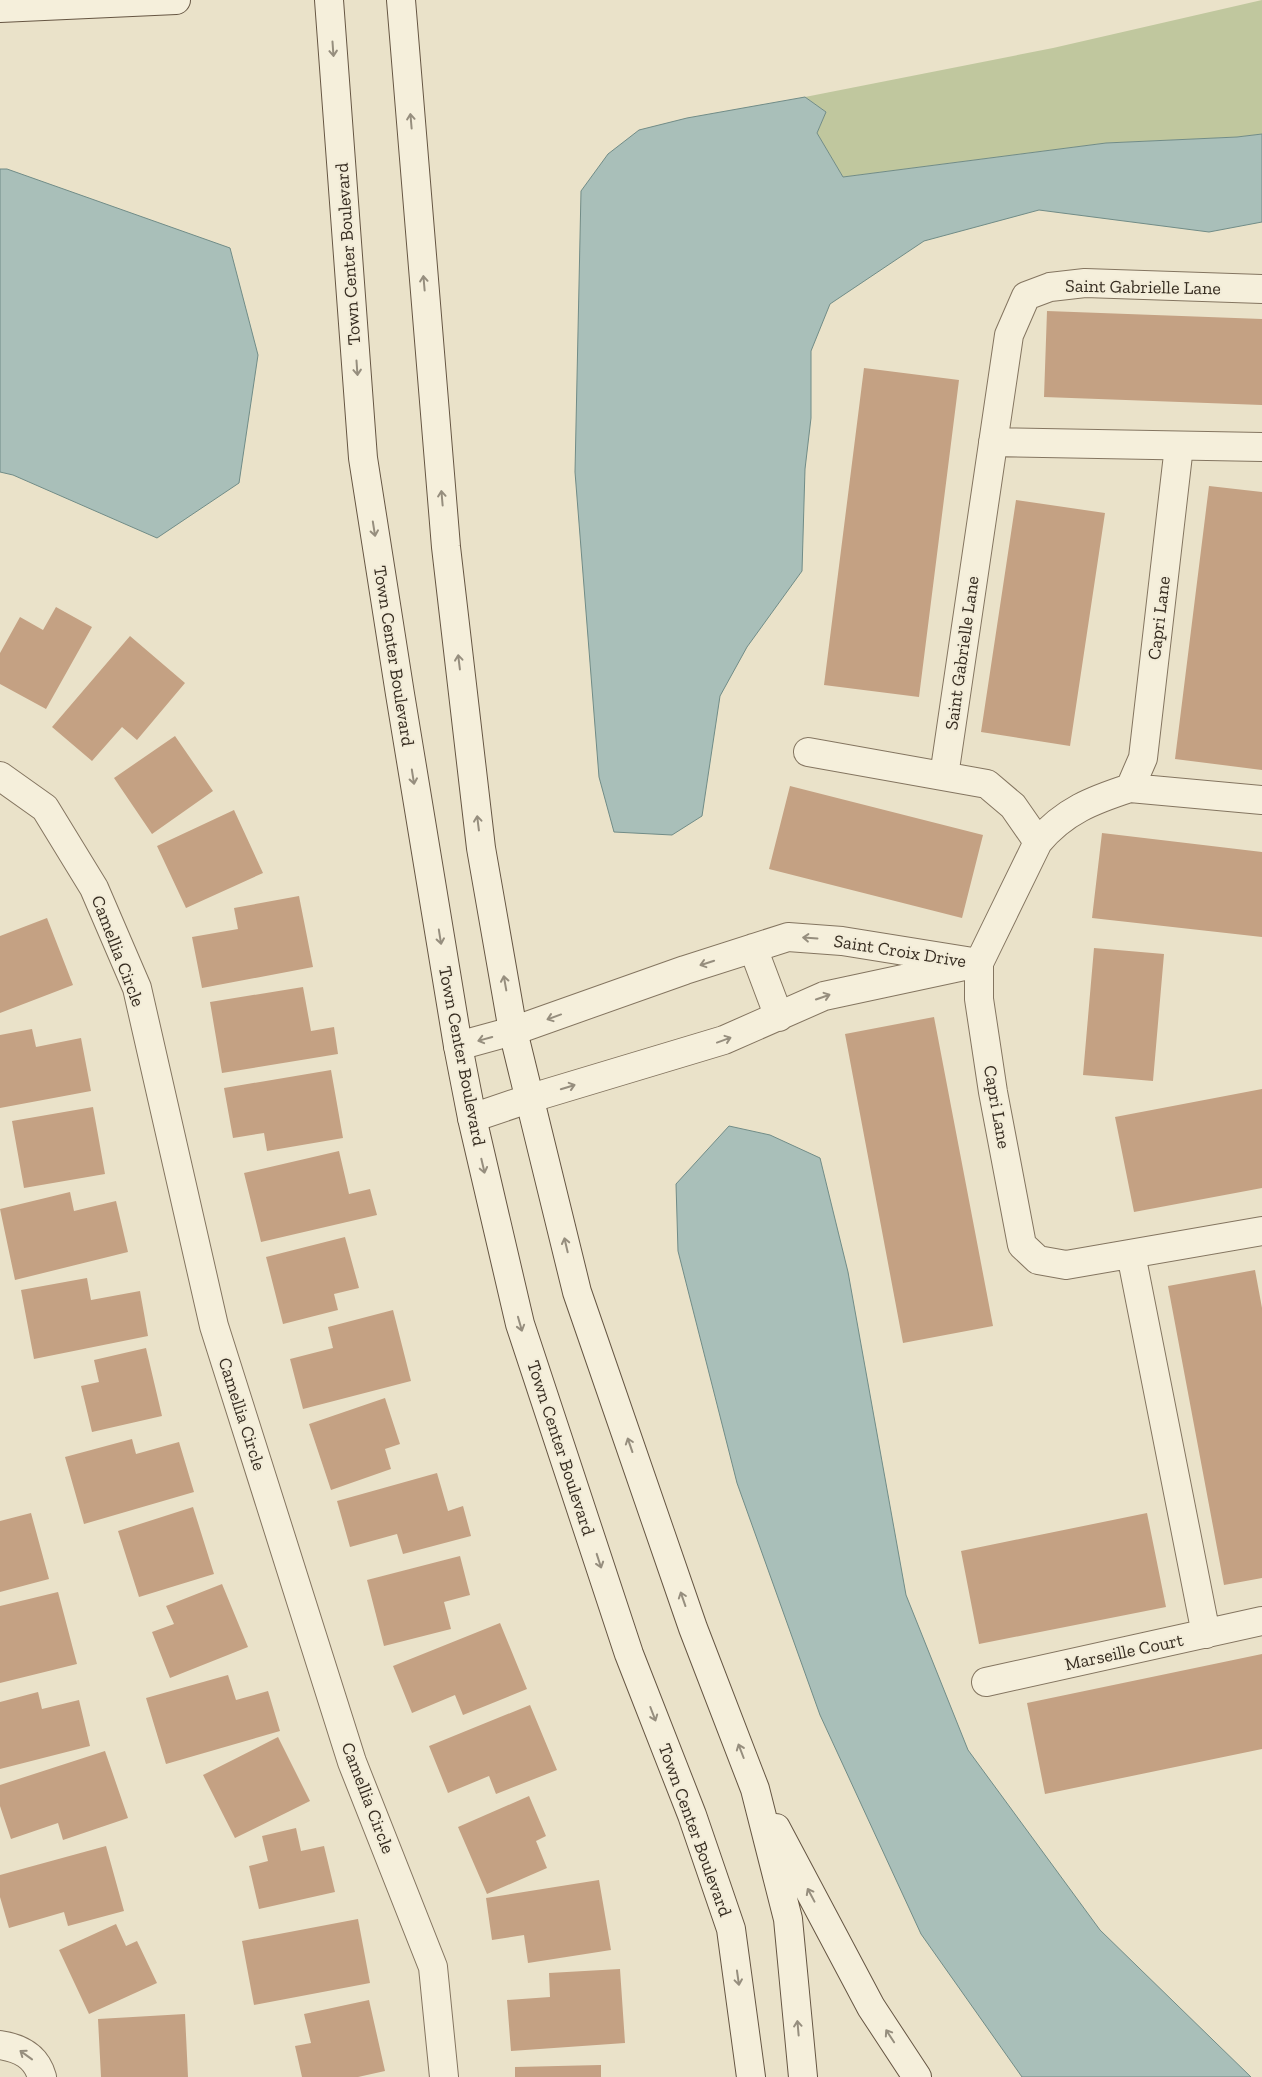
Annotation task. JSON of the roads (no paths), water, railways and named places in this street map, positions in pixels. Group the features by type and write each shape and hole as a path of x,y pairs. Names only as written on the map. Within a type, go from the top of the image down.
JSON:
{"street":[{"path":"0,8 176,0"},
{"name":"Town Center Boulevard","path":"329,0 363,458 458,1046 472,1118 523,1333 629,1654 692,1816 731,1929 751,2077"},
{"path":"401,0 446,547 481,848 513,1031 531,1098 577,1292 693,1628 755,1789 788,1919 803,2077"},
{"name":"Saint Gabrielle Lane","path":"944,776 1009,335 1026,296 1050,287 1085,283 1262,289"},
{"path":"993,442 1262,447"},
{"name":"Capri Lane","path":"1130,788 1143,758 1179,446"},
{"path":"808,752 987,784 1013,806 1038,842"},
{"name":"Camellia Circle","path":"0,776 45,808 94,888 136,988 214,1326 352,1762 433,1967 444,2077"},
{"name":"Capri Lane","path":"1262,800 1130,788 1089,802 1052,825 1038,842 979,963 980,999 993,1092 1022,1245 1038,1260 1066,1265 1262,1231"},
{"name":"Saint Croix Drive","path":"458,1046 513,1031 788,937 842,941 979,963"},
{"path":"753,948 778,1016"},
{"name":"Saint Croix Drive","path":"472,1118 531,1098 724,1040 824,996 979,963"},
{"path":"1131,1254 1206,1634"},
{"name":"Marseille Court","path":"986,1682 1262,1621"},
{"path":"755,1789 871,2007 917,2077"},
{"path":"0,2045 15,2047 30,2056 40,2069 42,2077"}],"water":[{"path":"805,97 826,112 817,133 843,177 1106,143 1237,137 1262,134 1262,222 1209,232 1039,210 924,241 830,304 811,351 811,418 805,469 802,571 747,647 720,696 702,816 672,835 614,832 599,777 575,472 581,191 608,154 639,130 687,118"},
{"path":"0,169 7,169 230,248 258,355 239,483 157,538 13,475 0,472"},
{"path":"729,1126 770,1135 820,1158 848,1272 906,1595 968,1750 1100,1930 1251,2077 1022,2077 921,1934 820,1715 737,1483 678,1251 676,1184"}]}
